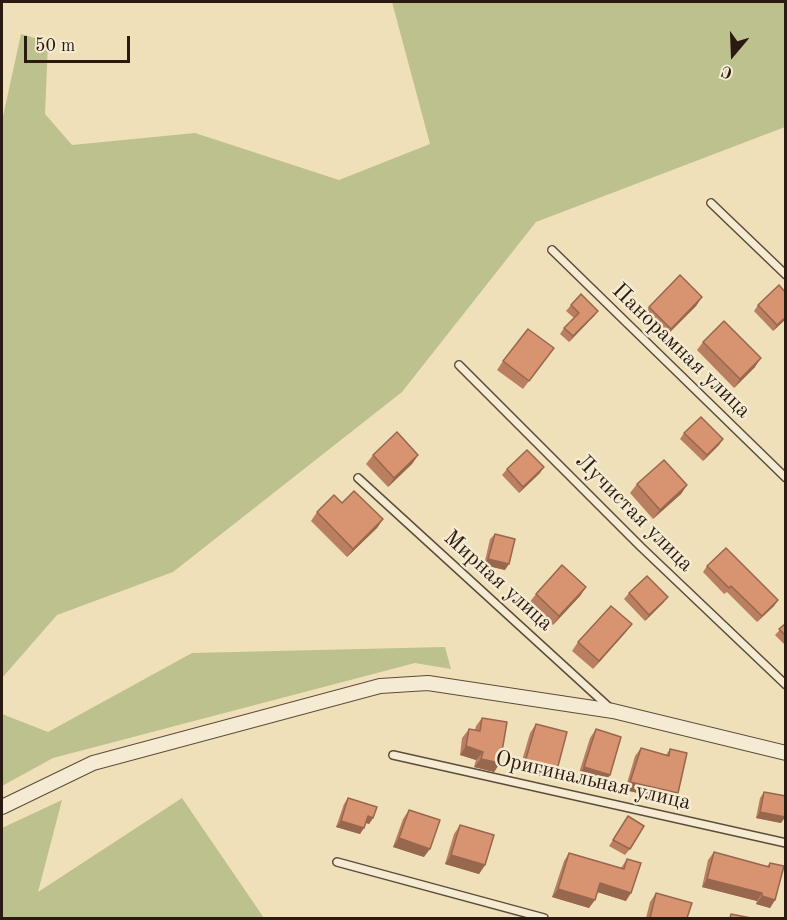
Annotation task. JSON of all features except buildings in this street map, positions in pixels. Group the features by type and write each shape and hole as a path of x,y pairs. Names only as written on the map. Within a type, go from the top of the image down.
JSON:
{"street":[{"path":"2,807 93,763 380,686 428,682 613,711 786,753"}],"lane":[{"path":"711,203 786,275"},
{"name":"Панорамная улица","path":"552,250 786,478"},
{"name":"Лучистая улица","path":"459,365 633,539 786,685"},
{"name":"Мирная улица","path":"358,478 613,711"},
{"name":"Оригинальная улица","path":"393,754 786,843"},
{"path":"337,861 544,918"}],"green space":[{"path":"392,2 785,2 785,127 536,222 402,392 173,572 57,615 2,678 2,121 21,34 48,42 45,114 72,145 195,133 339,180 430,144"},
{"path":"445,647 451,669 415,663 53,758 2,786 2,714 48,732 192,653"},
{"path":"182,798 264,918 2,918 2,828 62,800 38,892"}]}
